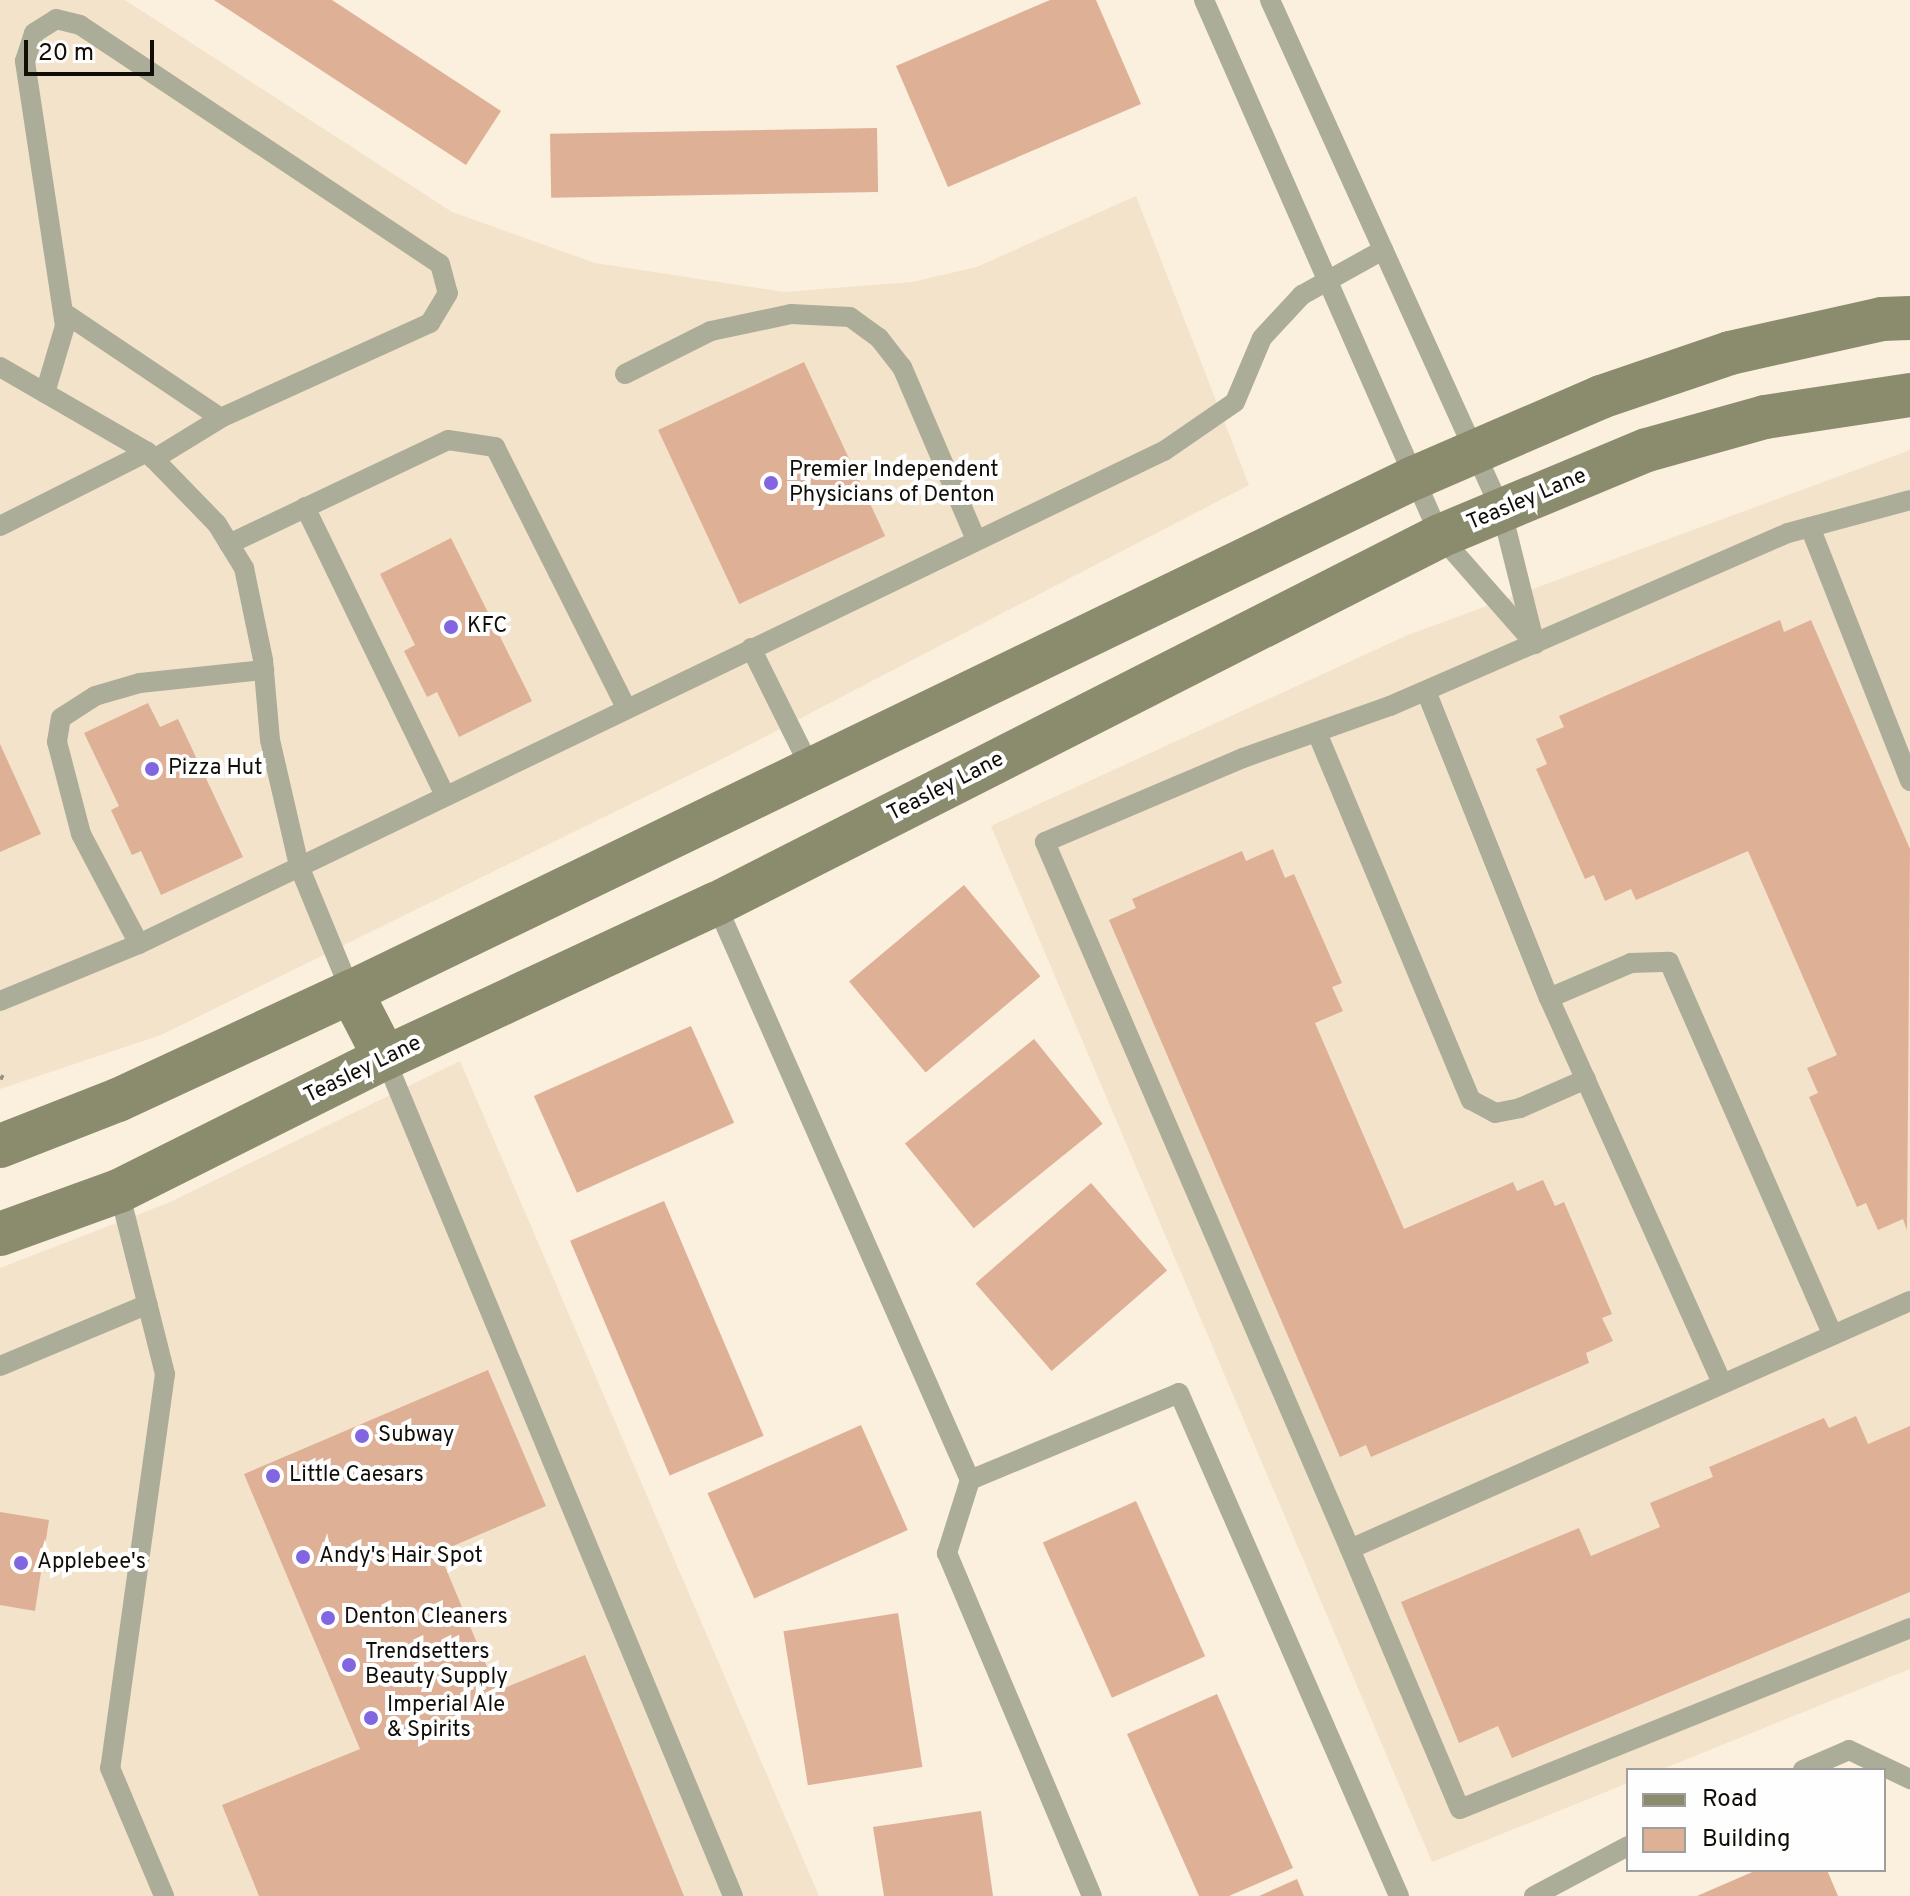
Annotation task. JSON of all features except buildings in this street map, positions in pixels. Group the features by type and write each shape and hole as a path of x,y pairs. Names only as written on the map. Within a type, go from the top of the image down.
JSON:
{"main road":[{"path":"0,1146 118,1100 351,992 810,767 1414,478 1601,397 1730,353 1882,319 1910,318"},
{"name":"Teasley Lane","path":"0,1234 119,1191 385,1058 716,904 1440,536 1647,450 1765,417 1910,395"},
{"path":"351,992 385,1058"}],"lane":[{"path":"1204,0 1440,536 1535,644"},
{"path":"1270,0 1502,512 1535,644"},
{"path":"0,526 151,456 221,418 430,323 448,293 440,264 80,25 56,19 34,33 25,61 63,312 61,348 45,393"},
{"path":"0,1001 139,944 626,707 1164,451 1235,402 1262,338 1302,295 1325,279 1383,250"},
{"path":"63,312 221,418"},
{"path":"625,374 711,331 791,314 850,317 879,338 902,367 976,540"},
{"path":"0,367 151,456 217,524 244,568 264,670 270,740 299,866 351,992"},
{"path":"229,544 448,440 495,447 626,707"},
{"path":"1910,500 1810,527 1426,691 1318,735 1243,758 1045,842 1460,1809 1910,1628"},
{"path":"305,507 445,795"},
{"path":"1810,527 1909,777"},
{"path":"751,648 810,767"},
{"path":"139,944 81,834 57,742 61,718 95,696 140,683 264,670"},
{"path":"1426,691 1549,998 1722,1383"},
{"path":"1318,735 1471,1100 1495,1113 1520,1108 1586,1079"},
{"path":"716,904 970,1480 947,1553 1092,1896"},
{"path":"1549,998 1631,963 1669,962 1833,1335"},
{"path":"385,1058 733,1896"},
{"path":"119,1191 165,1374 110,1768 164,1896"},
{"path":"1350,1549 1910,1301"},
{"path":"0,1366 148,1304"},
{"path":"970,1480 1179,1393 1399,1896"},
{"path":"1808,1768 1849,1750 1910,1779"},
{"path":"1534,1896 1626,1847"}],"shaded area":[{"path":"0,0 125,0 452,212 595,263 784,292 912,282 977,267 1136,196 1249,485 724,758 161,1035 0,1089"},
{"path":"1910,450 1910,1669 1665,1768 1626,1768 1626,1784 1432,1862 991,826 1408,635"},
{"path":"460,1061 819,1896 0,1896 0,1268 168,1203"}],"place":[{"name":"Premier Independent Physicians of Denton","path":"771,483"},
{"name":"KFC","path":"451,627"},
{"name":"Pizza Hut","path":"152,769"},
{"name":"Subway","path":"362,1436"},
{"name":"Little Caesars","path":"273,1476"},
{"name":"Andy's Hair Spot","path":"303,1557"},
{"name":"Applebee's","path":"21,1563"},
{"name":"Denton Cleaners","path":"328,1618"},
{"name":"Trendsetters Beauty Supply","path":"349,1665"},
{"name":"Imperial Ale & Spirits","path":"371,1718"}]}
